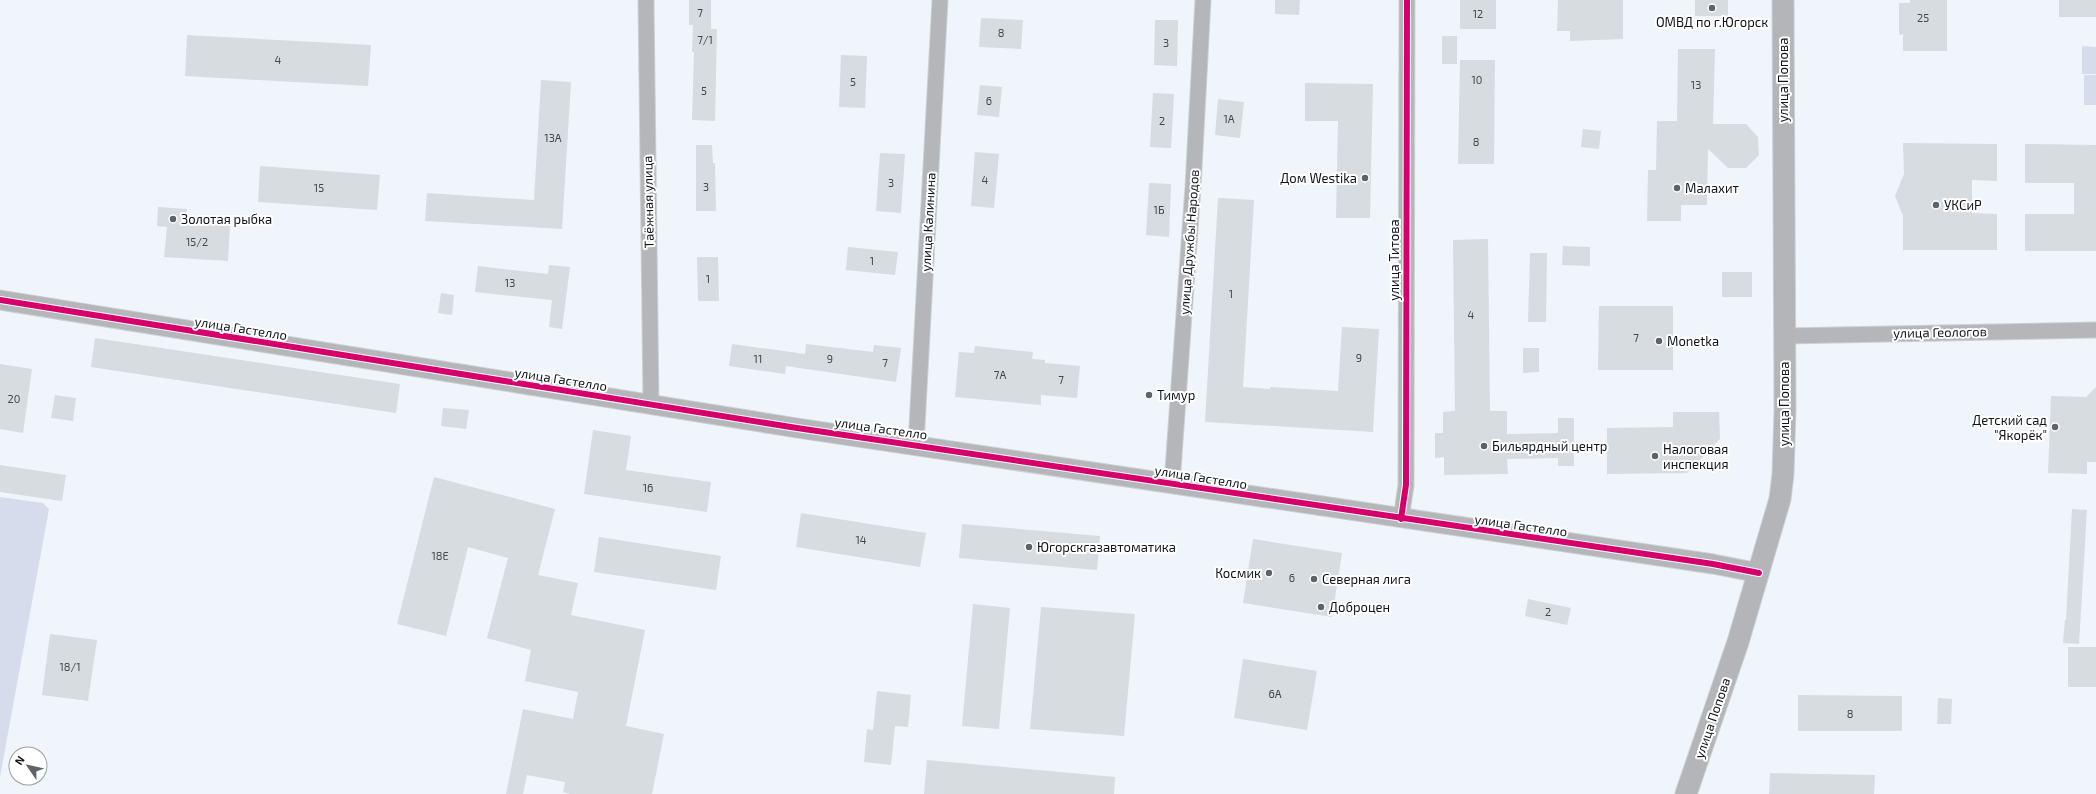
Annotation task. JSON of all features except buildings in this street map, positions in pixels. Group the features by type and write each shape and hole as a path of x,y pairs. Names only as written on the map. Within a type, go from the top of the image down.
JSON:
{"main road":[{"name":"улица Попова","path":"1686,794 1759,573 1780,500 1783,474 1784,336 1783,0"}],"street":[{"name":"Таёжная улица","path":"646,0 651,404"},
{"name":"улица Калинина","path":"916,445 940,0"},
{"name":"улица Дружбы Народов","path":"1172,484 1193,188 1203,0"},
{"name":"улица Титова","path":"1401,519 1406,485 1407,0"},
{"name":"улица Гастелло","path":"0,300 651,404 1401,519 1713,564 1759,573"},
{"name":"улица Геологов","path":"1784,336 2096,330"}],"shaded area":[{"path":"2082,46 2096,47 2096,74 2082,74"},
{"path":"2084,75 2096,75 2096,105 2084,105"},
{"path":"0,497 43,503 49,509 0,777"}],"cycle path":[{"path":"1401,519 1406,485 1407,0"},
{"path":"0,300 797,428 1713,564 1759,573"}],"place":[{"name":"ОМВД по г.Югорск","path":"1712,8"},
{"name":"Дом Westika","path":"1365,178"},
{"name":"Малахит","path":"1677,188"},
{"name":"УКСиР","path":"1936,205"},
{"name":"Золотая рыбка","path":"173,219"},
{"name":"Monetka","path":"1659,341"},
{"name":"Тимур","path":"1149,395"},
{"name":"Детский сад \"Якорёк\"","path":"2055,427"},
{"name":"Бильярдный центр","path":"1484,446"},
{"name":"Налоговая инспекция","path":"1655,456"},
{"name":"Югорскгазавтоматика","path":"1029,547"},
{"name":"Космик","path":"1269,573"},
{"name":"Северная лига","path":"1314,579"},
{"name":"Доброцен","path":"1321,607"}]}
